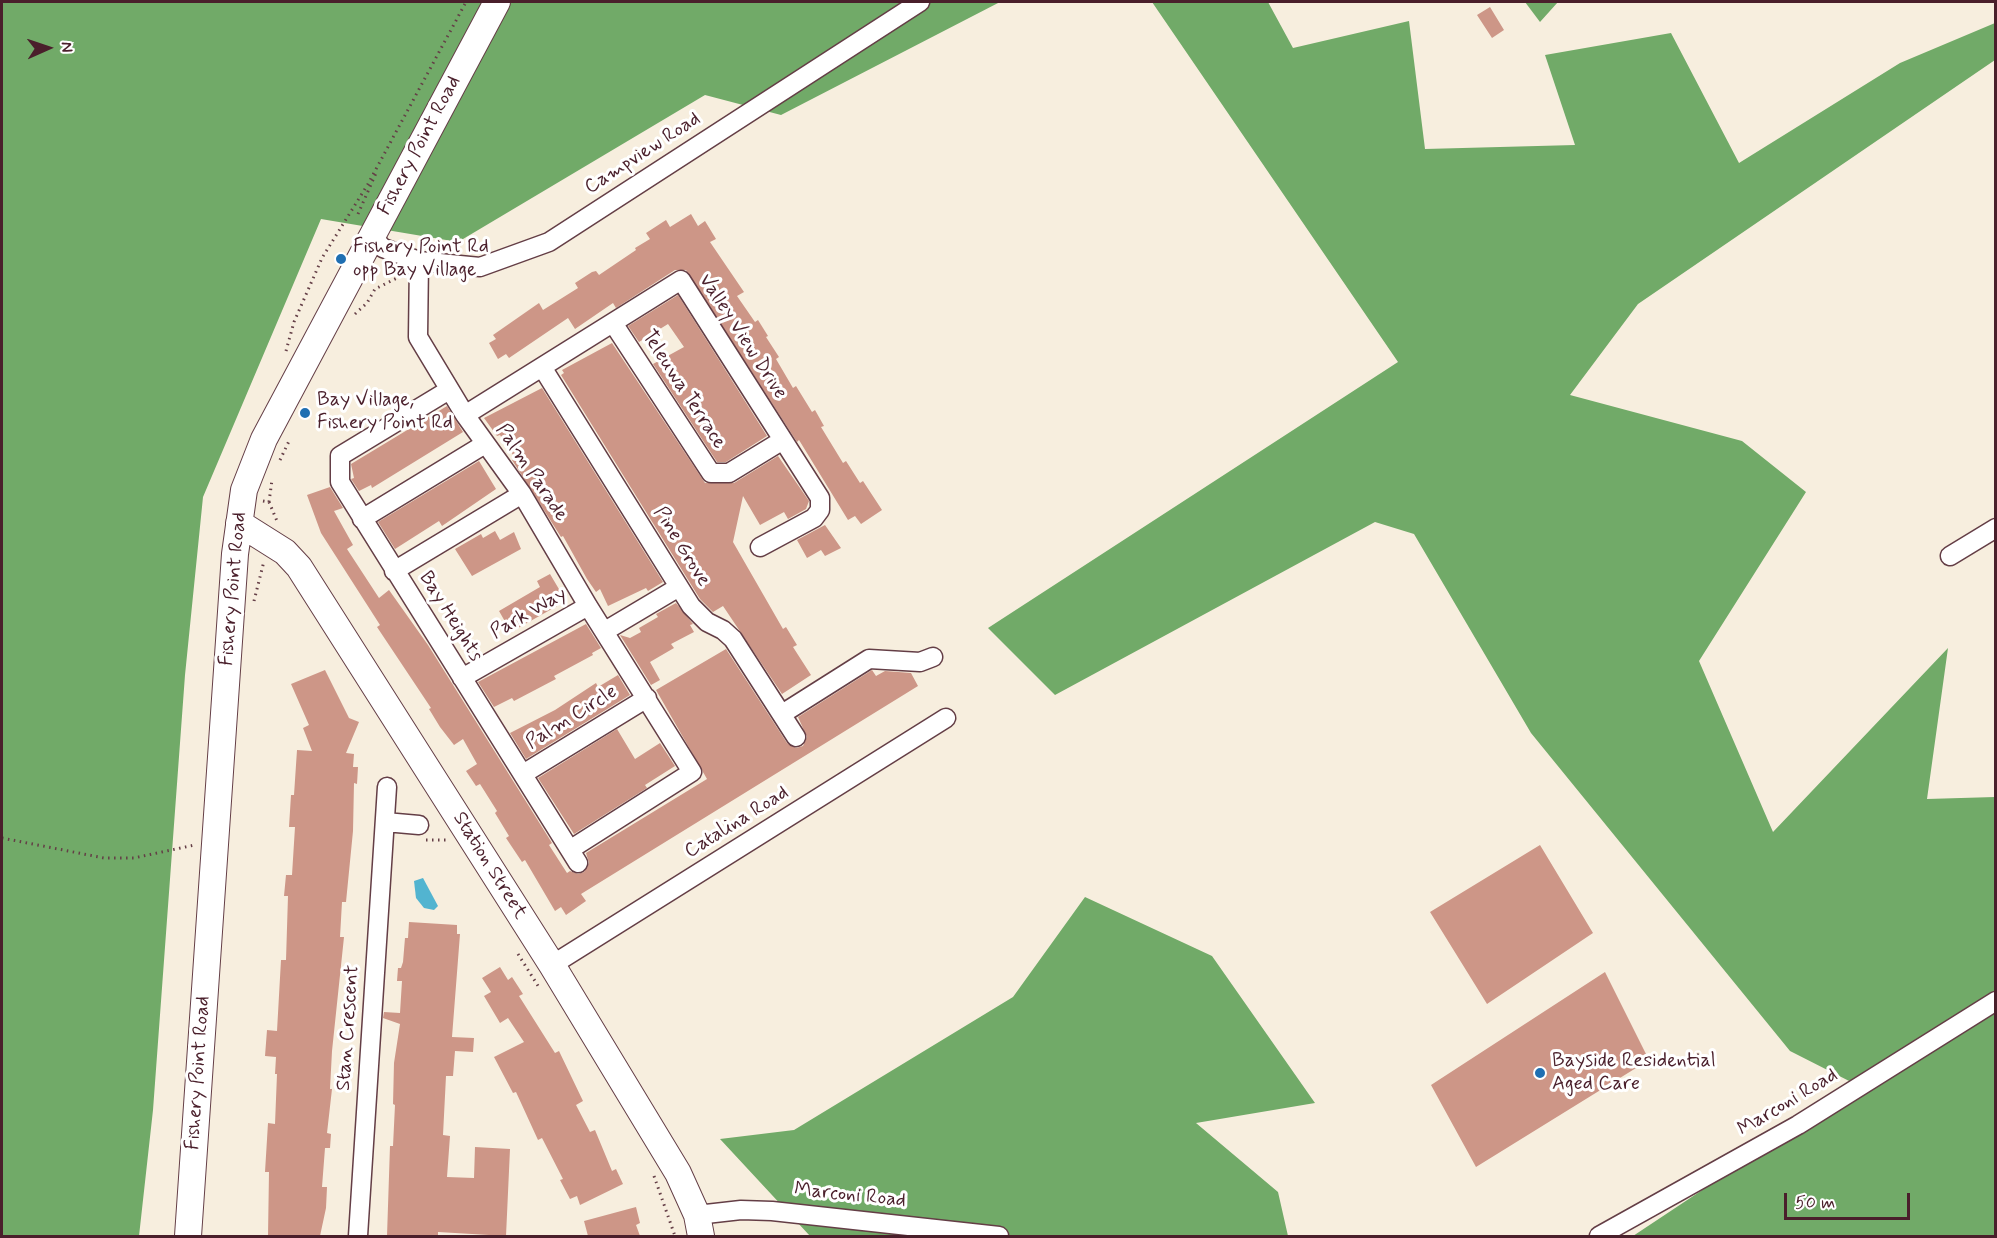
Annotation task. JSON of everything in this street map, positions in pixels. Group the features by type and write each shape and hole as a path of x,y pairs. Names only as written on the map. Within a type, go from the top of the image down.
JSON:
{"main road":[{"name":"Fishery Point Road","path":"188,1236 214,841 239,524 244,490 264,440 497,2"},
{"name":"Station Street","path":"239,524 285,552 299,567 552,965 678,1173 699,1226"}],"street":[{"name":"Campview Road","path":"372,236 383,248 419,261 480,267 549,242 920,2"},
{"name":"Palm Parade","path":"419,261 418,337 465,415 522,494 588,606 647,698"},
{"name":"Valley View Drive","path":"465,415 681,280 820,498 820,510 806,524 760,547"},
{"name":"Teleuwa Terrace","path":"613,322 711,473 729,473 783,440"},
{"name":"Pine Grove","path":"542,367 679,588 707,622 734,639 795,737"},
{"name":"Bay Heights","path":"449,390 340,456 340,482 523,774"},
{"path":"362,519 485,444"},
{"path":"394,571 522,494"},
{"path":"1950,556 1995,528"},
{"path":"605,631 679,588"},
{"name":"Park Way","path":"462,678 588,606"},
{"path":"782,714 869,659 920,662 933,657"},
{"name":"Palm Circle","path":"647,698 692,772 574,856 523,774 647,698"},
{"name":"Catalina Road","path":"552,965 946,718"},
{"name":"Stan Crescent","path":"358,1236 387,787"},
{"path":"385,822 417,833"},
{"name":"Marconi Road","path":"1599,1236 1798,1125 1995,1001"},
{"name":"Marconi Road","path":"699,1226 741,1210 772,1211 999,1236"}],"path":[{"path":"285,353 294,322 322,258 368,184 466,2"},
{"path":"350,318 367,303 375,290 401,276"},
{"path":"277,466 292,434"},
{"path":"269,502 272,477"},
{"path":"260,571 266,570"},
{"path":"440,830 453,850"},
{"path":"417,833 447,840"},
{"path":"2,838 104,858 134,858 214,841"},
{"path":"516,951 541,991"},
{"path":"650,1168 675,1236"}],"green space":[{"path":"2,2 1000,2 781,115 705,95 458,242 321,219 203,497 185,675 153,1110 139,1236 2,1236"},
{"path":"1152,2 1268,2 1293,48 1409,21 1425,149 1575,145 1545,55 1671,33 1739,163 1900,63 1995,23 1995,60 1638,304 1570,395 1742,441 1806,492 1699,661 1773,832 1948,648 1927,799 1995,797 1995,1236 1633,1236 1859,1086 1790,1051 1531,733 1414,534 1375,522 1055,695 988,628 1398,362"},
{"path":"1525,2 1558,2 1540,22"},
{"path":"1085,897 1212,956 1315,1103 1196,1123 1278,1192 1288,1236 810,1236 720,1139 794,1130 1013,997"}],"water":[{"path":"423,878 438,906 434,910 424,908 416,898 414,881"}],"building":[{"path":"1490,7 1504,30 1492,38 1477,15"},
{"path":"691,214 698,226 705,221 716,239 710,242 744,292 737,296 755,322 758,320 768,336 766,337 779,357 776,359 793,388 796,386 812,412 815,410 824,426 821,427 843,463 846,461 860,483 863,481 882,510 861,524 855,516 848,520 799,440 797,442 686,270 675,270 616,308 613,303 575,329 568,318 509,358 506,354 498,359 489,343 496,339 493,335 539,303 543,310 578,288 575,283 592,272 596,271 599,275 636,250 635,248 650,239 646,233 666,220 670,227"},
{"path":"678,295 767,436 726,462 717,462 653,364 684,347 668,324 639,342 628,326"},
{"path":"612,343 705,483 734,483 778,456 809,501 806,509 788,519 784,512 760,525 743,496 733,542 783,629 786,627 797,645 793,647 811,675 782,694 723,606 713,612 700,599 561,375 564,373 562,370"},
{"path":"542,388 663,582 648,591 646,588 608,606 600,589 596,592 587,579 563,536 561,537 512,460 515,458 500,435 497,436 484,418"},
{"path":"447,406 463,432 372,488 371,485 359,491 351,479 354,478 351,464"},
{"path":"479,461 496,489 442,526 439,521 395,549 378,522"},
{"path":"330,487 343,508 334,511 353,545 347,549 379,598 389,590 428,645 552,843 549,845 567,873 570,871 578,874 584,872 589,863 586,853 707,779 656,690 726,649 787,743 796,748 803,746 807,737 798,717 872,670 876,676 885,671 911,673 918,686 581,894 586,901 566,915 561,907 555,911 525,860 522,862 506,838 509,836 495,813 497,811 480,784 476,786 466,771 477,764 463,739 454,745 440,727 429,709 431,708 377,627 380,625 321,533 307,495"},
{"path":"825,525 841,548 825,556 821,550 807,558 797,540"},
{"path":"495,531 500,540 514,532 521,549 472,576 455,549 481,534 483,538"},
{"path":"550,574 566,601 511,632 499,611 540,587 537,581"},
{"path":"676,603 693,624 690,625 694,632 671,644 674,648 650,662 660,680 651,685 620,635 630,638 641,632 639,628 658,617 656,614"},
{"path":"586,624 601,648 592,653 593,655 554,676 556,679 514,701 512,698 494,707 478,682"},
{"path":"325,670 349,718 359,722 346,753 354,754 353,767 358,767 357,784 354,783 353,831 346,902 342,902 340,937 344,937 332,1051 330,1089 332,1089 327,1133 331,1134 330,1148 325,1148 322,1187 327,1187 326,1208 320,1236 268,1236 269,1172 265,1172 268,1123 275,1124 277,1074 275,1074 276,1057 265,1056 267,1030 277,1031 281,960 286,960 288,896 284,896 286,875 292,875 295,827 289,827 297,750 312,751 303,728 309,725 291,684"},
{"path":"618,675 630,695 526,759 510,733 555,710 596,683 598,687"},
{"path":"617,729 635,759 660,743 675,766 645,785 647,788 574,834 538,778"},
{"path":"1540,845 1593,933 1487,1004 1430,912"},
{"path":"409,922 457,925 457,934 460,934 452,1037 474,1038 473,1052 455,1051 453,1076 446,1076 443,1135 450,1136 447,1177 474,1178 475,1147 510,1149 506,1236 438,1232 438,1236 387,1236 390,1146 393,1146 395,1105 393,1104 394,1063 400,1024 383,1018 384,1012 400,1013 402,981 397,981 398,968 401,968 403,962"},
{"path":"500,967 508,980 512,977 523,994 519,996 555,1053 559,1051 583,1101 576,1105 590,1132 595,1130 612,1171 616,1169 623,1184 580,1205 577,1196 570,1199 560,1180 563,1179 542,1138 538,1140 516,1092 513,1093 494,1057 524,1042 508,1018 500,1023 484,996 491,992 482,978"},
{"name":"Bayside Residential Aged Care","path":"1605,972 1649,1060 1476,1167 1431,1085"},
{"path":"636,1207 640,1223 636,1225 640,1236 588,1236 584,1221"}],"place":[{"name":"Fishery Point Rd opp Bay Village","path":"341,259"},
{"name":"Bay Village, Fishery Point Rd","path":"305,413"},
{"name":"Bayside Residential Aged Care","path":"1540,1073"}]}
